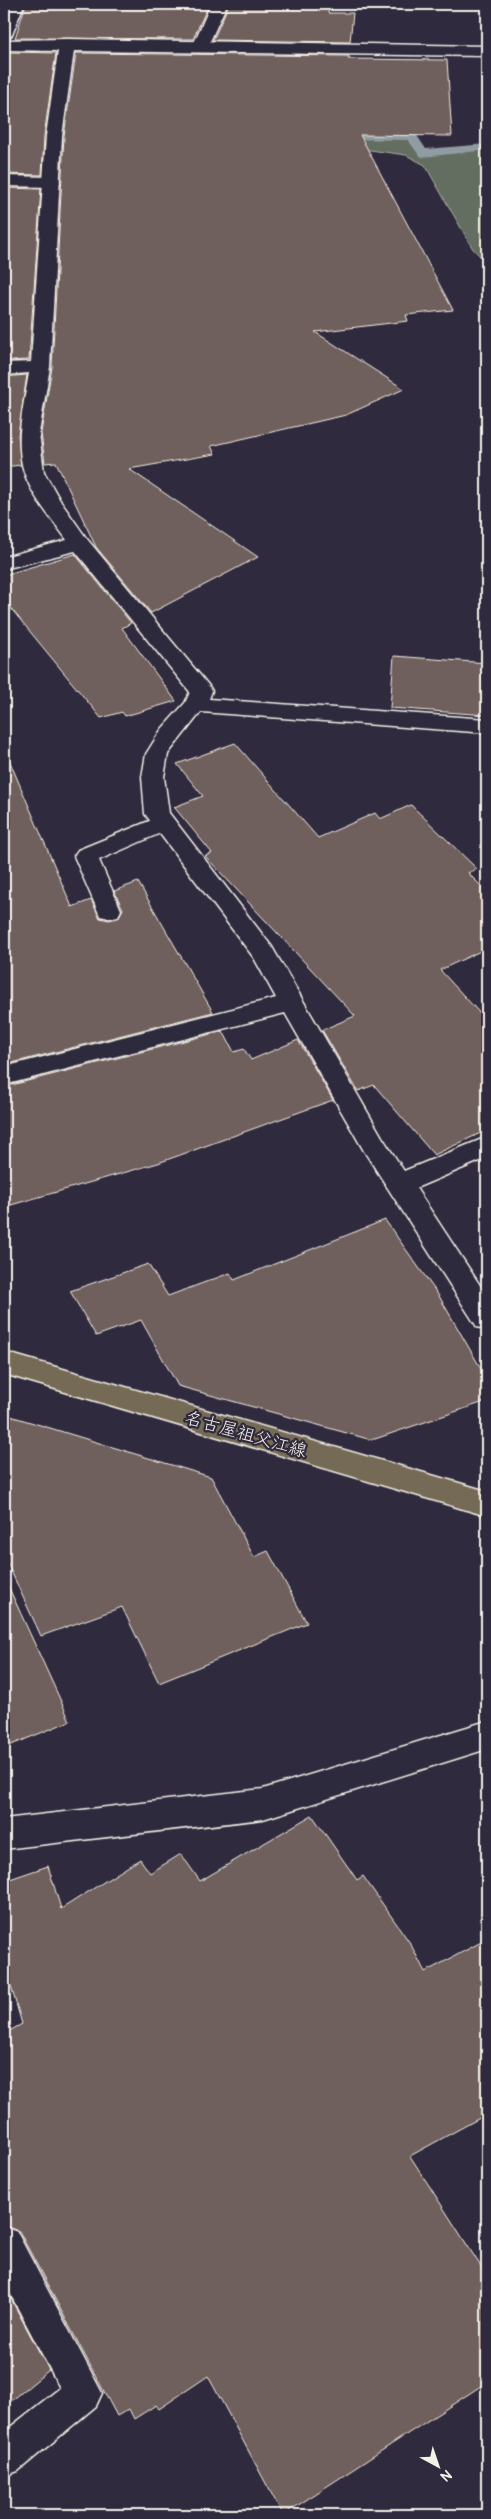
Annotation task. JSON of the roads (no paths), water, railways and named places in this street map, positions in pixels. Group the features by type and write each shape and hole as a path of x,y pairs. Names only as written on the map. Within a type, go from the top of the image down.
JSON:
{"main road":[{"name":"名古屋祖父江線","path":"4,1363 487,1504"}],"street":[{"path":"4,35 16,4"},
{"path":"200,47 219,4"},
{"path":"67,44 54,136 40,367 29,433 34,472 51,503 80,543 201,691 195,704 168,735 157,754 153,777 157,814 263,953 290,1003 399,1184 487,1319"},
{"path":"4,45 67,44 487,51"},
{"path":"4,181 52,182"},
{"path":"4,369 40,367"},
{"path":"4,562 80,543"},
{"path":"195,704 487,726"},
{"path":"109,910 86,856 164,823"},
{"path":"4,1076 290,1003"},
{"path":"399,1184 487,1148"},
{"path":"4,1834 263,1804 487,1736"},
{"path":"4,2245 83,2393 4,2456"}],"waterway":[{"path":"343,128 344,137 412,136 423,153 487,147"}]}
